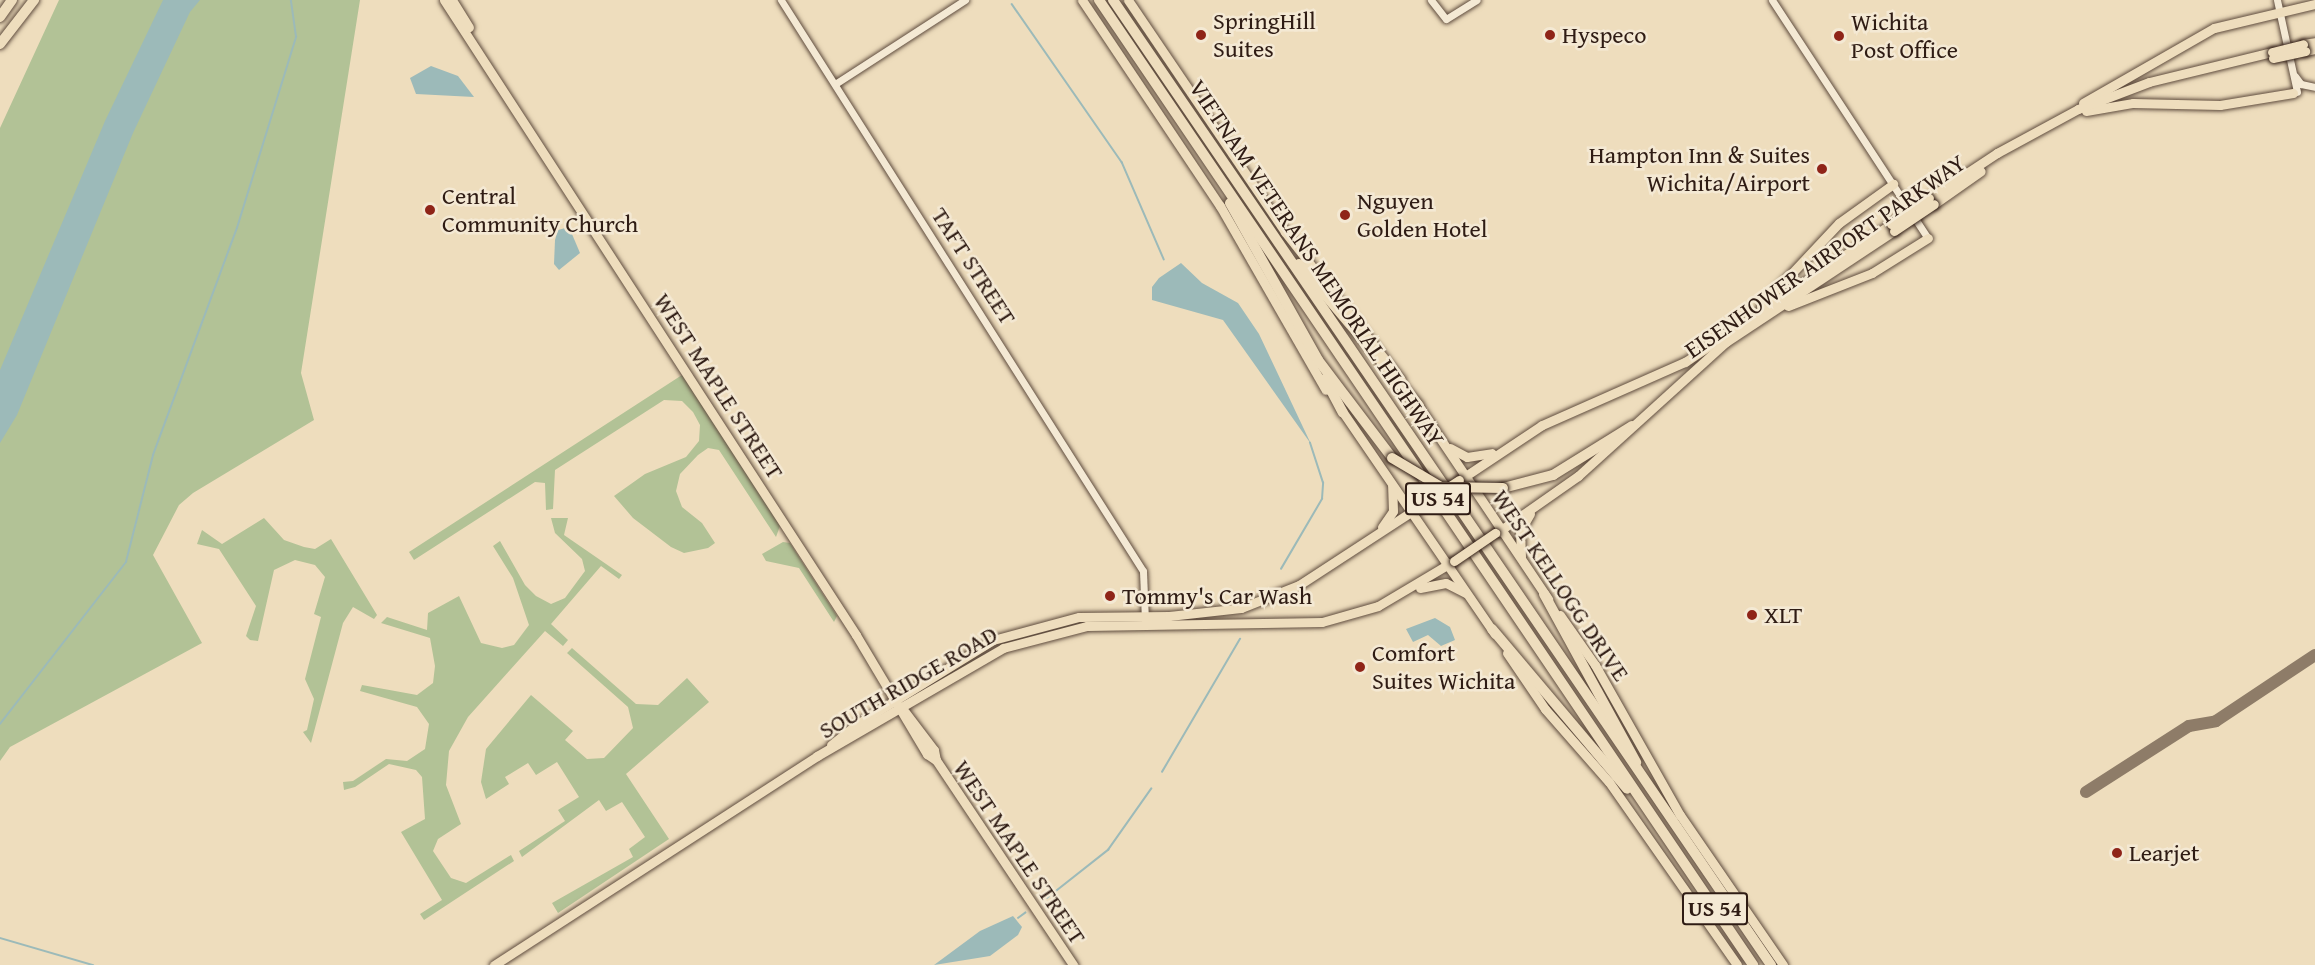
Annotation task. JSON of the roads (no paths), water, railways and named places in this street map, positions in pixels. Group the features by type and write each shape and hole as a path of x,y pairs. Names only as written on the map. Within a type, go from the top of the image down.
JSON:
{"highway":[{"path":"0,16 12,0"},
{"path":"0,44 34,0"},
{"name":"VIETNAM VETERANS MEMORIAL HIGHWAY","path":"1099,0 1753,965"},
{"name":"VIETNAM VETERANS MEMORIAL HIGHWAY","path":"1113,0 1658,805 1771,965"},
{"path":"1197,144 1300,330 1343,413"},
{"path":"1267,228 1419,406"},
{"path":"1300,330 1392,458 1441,487 1503,488 1553,475 1632,426"},
{"path":"1544,594 1658,805"},
{"path":"1492,628 1678,853"}],"main road":[{"name":"WEST MAPLE STREET","path":"444,0 500,82 903,711 934,750 936,760 1073,965"},
{"name":"WEST MAPLE STREET","path":"452,0 500,82"},
{"path":"1082,0 1220,206 1297,345 1343,413 1415,509 1451,562 1470,597 1533,693 1610,782 1737,965"},
{"name":"WEST KELLOGG DRIVE","path":"1128,0 1285,232 1379,347 1442,442 1462,478 1595,665 1680,814 1783,965"},
{"path":"2064,116 2183,42 2214,28 2315,4"},
{"name":"EISENHOWER AIRPORT PARKWAY","path":"1017,637 1079,616 1145,621 1322,622 1404,594 1541,503 1726,342 1932,201 2064,116 2149,82 2304,48 2315,42"},
{"name":"EISENHOWER AIRPORT PARKWAY","path":"2304,48 2315,49"},
{"name":"EISENHOWER AIRPORT PARKWAY","path":"1932,201 2021,145 2086,111 2156,84 2272,55"},
{"path":"2086,111 2133,104 2220,105 2295,92"},
{"path":"1741,324 1794,274 1839,223 1893,184"},
{"name":"EISENHOWER AIRPORT PARKWAY","path":"1145,621 1216,613 1262,602 1299,585 1519,440 1602,397 1662,374 1892,228"},
{"path":"1767,315 1872,273 1928,238"},
{"path":"1442,442 1458,454 1476,458 1519,440"},
{"path":"1359,547 1393,511 1389,477"},
{"path":"1523,562 1520,531 1541,503"},
{"path":"1404,594 1438,582 1470,597"},
{"name":"SOUTH RIDGE ROAD","path":"494,965 696,836 817,756 897,699 970,653 1017,637"},
{"name":"SOUTH RIDGE ROAD","path":"817,756 903,711 1017,637"}],"street":[{"name":"TAFT STREET","path":"781,0 1133,554 1145,575 1145,621"},
{"path":"835,84 965,0"},
{"path":"1431,0 1446,19 1476,0"},
{"path":"1772,0 1928,238"},
{"path":"2277,0 2295,92"},
{"path":"2289,59 2295,92"},
{"path":"2293,71 2301,84 2315,87"}],"water":[{"path":"163,0 200,0 190,12 133,133 17,415 0,443 0,370 105,121"},
{"path":"431,66 458,76 474,97 416,94 410,78"},
{"path":"569,227 580,253 559,270 554,264 555,240 558,230"},
{"path":"1181,263 1202,283 1238,303 1259,334 1311,444 1223,320 1152,300 1152,287 1159,278"},
{"path":"1435,618 1450,627 1455,640 1441,646 1428,635 1413,642 1406,629"},
{"path":"1013,916 1022,927 1018,935 990,956 934,965 980,931"}],"waterway":[{"path":"0,724 126,562 153,455 237,228 296,37 291,0"},
{"path":"1012,4 1122,162 1164,259"},
{"path":"1281,569 1322,499 1323,483 1310,443"},
{"path":"1162,772 1240,639"},
{"path":"1047,898 1108,850 1151,789"},
{"path":"1018,918 1025,913"},
{"path":"0,938 93,965"}],"place":[{"name":"SpringHill Suites","path":"1201,35"},
{"name":"Hyspeco","path":"1550,35"},
{"name":"Wichita Post Office","path":"1839,36"},
{"name":"Hampton Inn & Suites Wichita/Airport","path":"1822,169"},
{"name":"Central Community Church","path":"430,210"},
{"name":"Nguyen Golden Hotel","path":"1345,215"},
{"name":"Tommy's Car Wash","path":"1110,596"},
{"name":"XLT","path":"1752,615"},
{"name":"Comfort Suites Wichita","path":"1360,667"},
{"name":"Learjet","path":"2117,853"}]}
